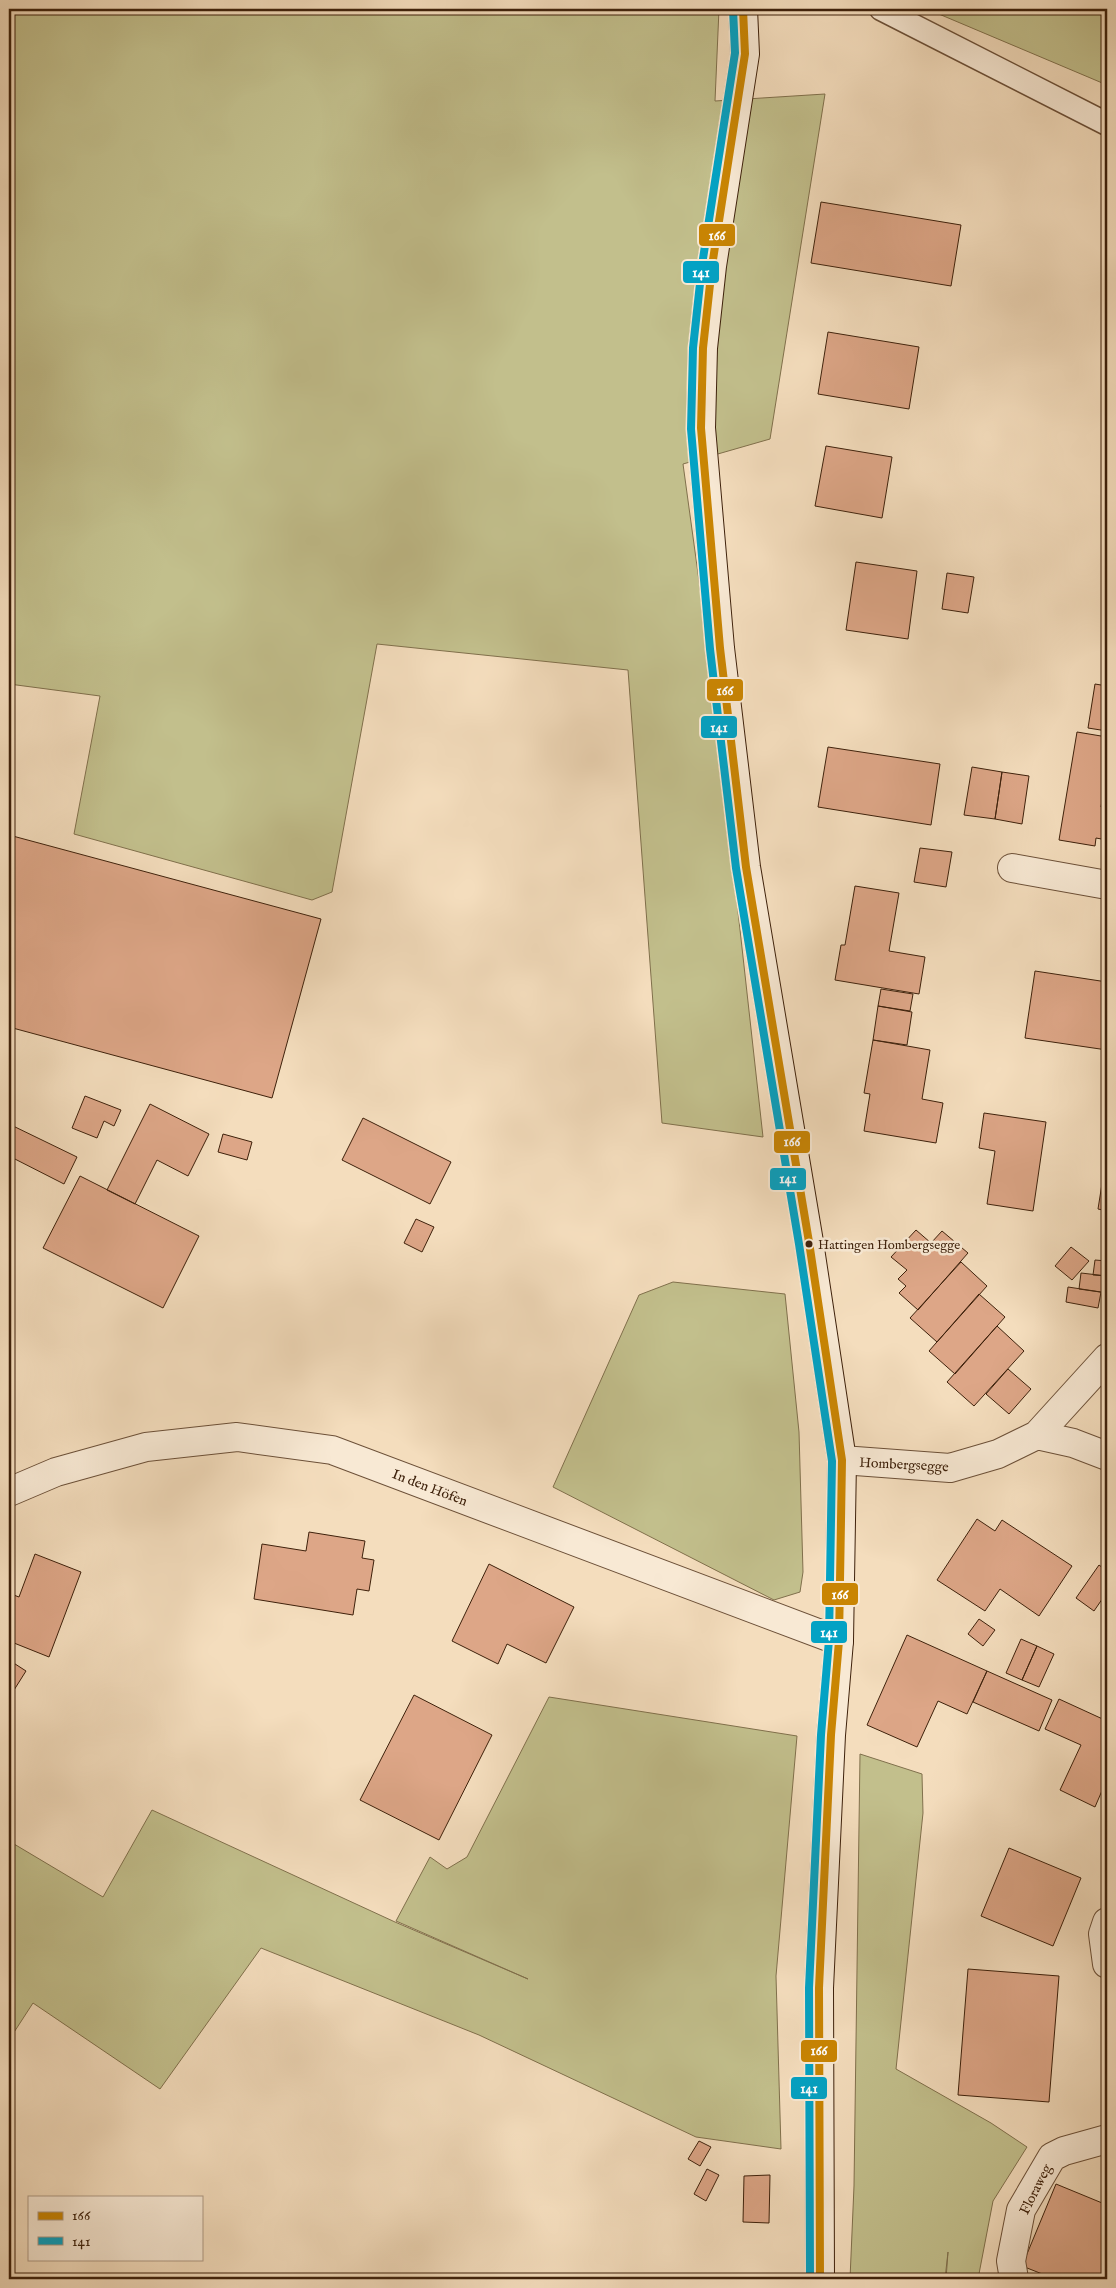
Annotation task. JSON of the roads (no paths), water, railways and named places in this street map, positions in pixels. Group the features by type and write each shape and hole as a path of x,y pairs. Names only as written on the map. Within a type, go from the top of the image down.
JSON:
{"main road":[{"path":"747,10 745,54 712,266 703,348 701,428 720,648 746,867 842,1460 839,1641 831,1735 819,1988 820,2279"},
{"path":"1012,868 1107,885"},
{"path":"1107,1358 1037,1435 1073,1443 1107,1456"},
{"name":"Hombergsegge","path":"842,1460 950,1468 998,1454 1037,1435"},
{"name":"In den Höfen","path":"9,1492 56,1472 146,1447 237,1437 332,1450 839,1641"},
{"path":"1107,1922 1103,1934 1107,1964"},
{"name":"Floraweg","path":"1014,2279 1011,2261 1021,2210 1052,2157 1064,2151 1107,2140"}],"lane":[{"path":"881,9 1107,124"}],"place":[{"name":"Hattingen Hombergsegge","path":"809,1244"}]}
